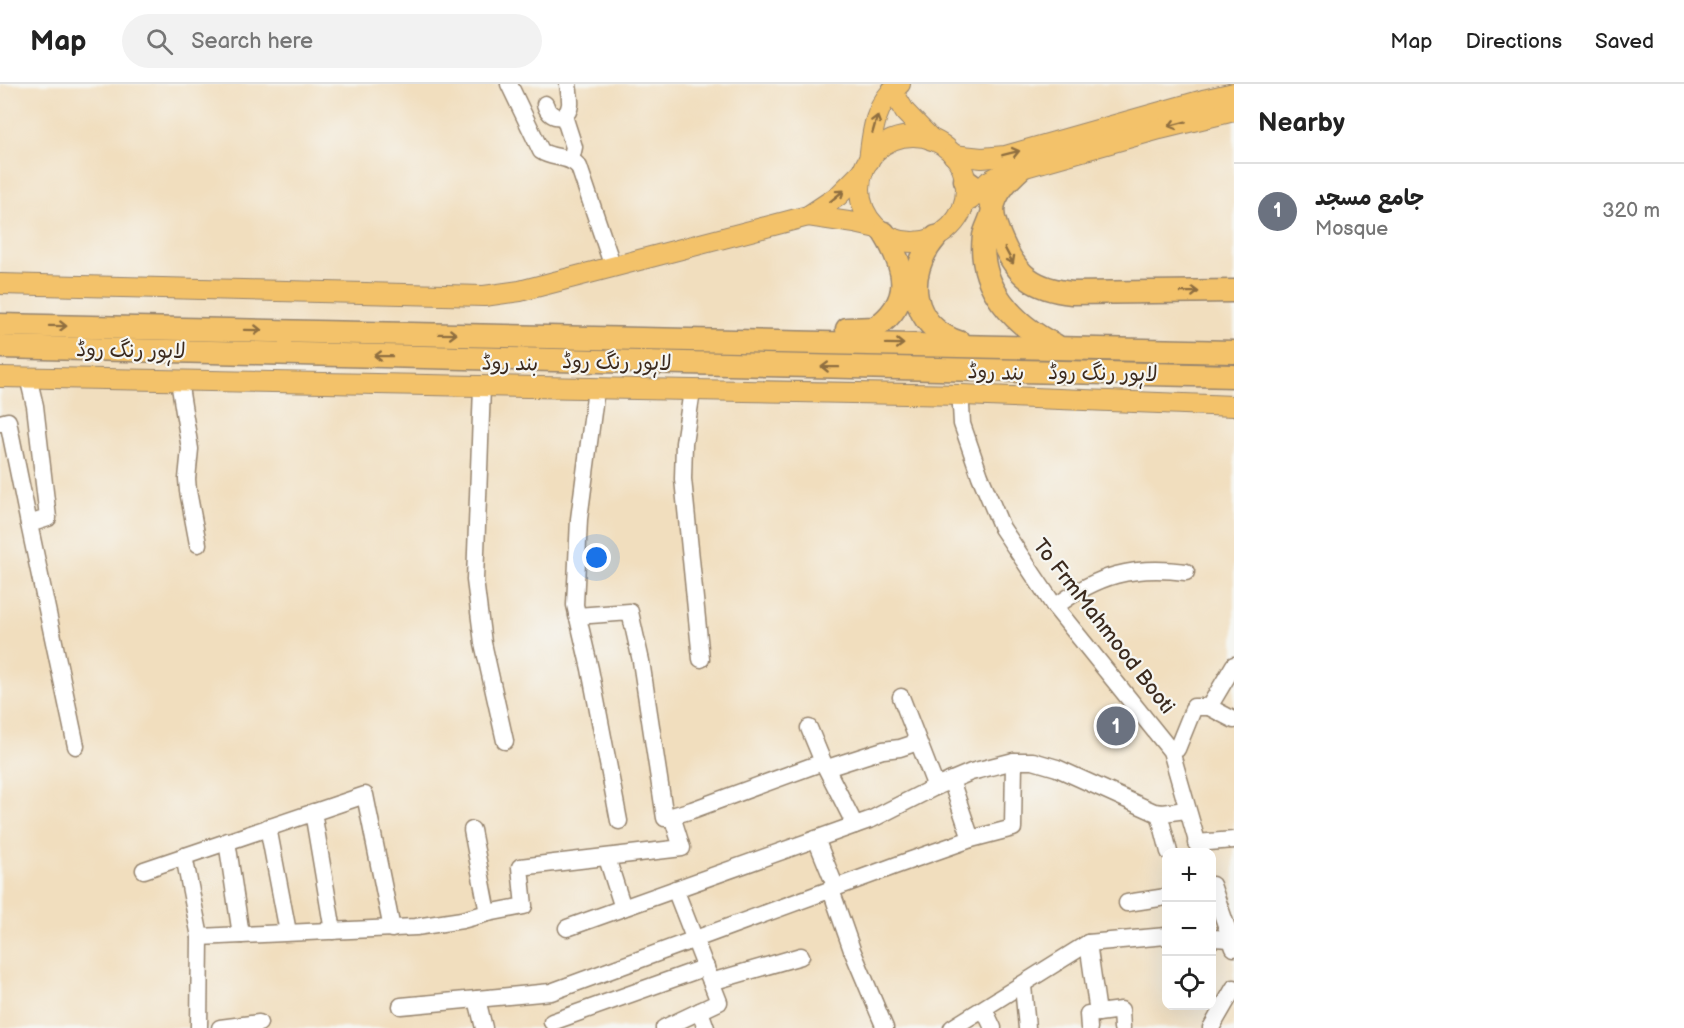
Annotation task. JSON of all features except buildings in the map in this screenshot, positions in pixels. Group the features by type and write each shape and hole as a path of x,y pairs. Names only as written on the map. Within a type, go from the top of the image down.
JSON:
{"highway":[{"path":"1021,168 1004,186 993,210 985,232 986,264 994,290 1001,302 1030,331 1059,347"},
{"path":"969,192 991,201 1000,236 1012,262 1022,275 1042,287 1056,292 1072,293 1234,291"},
{"path":"531,336 611,327 875,328 896,310 902,285 898,258 881,231"},
{"path":"936,237 923,254 919,264 915,286 917,296 925,317 931,325 949,339 969,345"},
{"name":"لاہور رنگ روڈ","path":"0,325 1234,352"},
{"name":"لاہور رنگ روڈ","path":"0,347 1234,376"},
{"path":"1066,372 1127,385 1234,390"}],"main road":[{"path":"894,86 905,112 932,140 953,155 963,171 969,192"},
{"path":"881,231 868,216 862,202 860,187 876,118 885,98 894,86"},
{"path":"953,155 982,158 1005,156 1234,93"},
{"path":"808,216 881,231 896,239 909,242 923,241 936,237 953,224 969,192 996,177 1160,129 1234,111"},
{"path":"0,284 484,296 520,291 808,216 838,196 878,150 890,142 918,137 932,140"},
{"name":"بند روڈ","path":"0,377 962,394 1234,405"}],"street":[{"path":"509,84 541,151 547,155 570,160 579,167 613,267"},
{"path":"545,104 547,111 551,114 564,116 570,111 568,84"},
{"path":"564,116 573,140 574,153 570,160"},
{"path":"28,377 35,406 48,518 29,524"},
{"path":"179,381 190,449 188,491 198,544"},
{"path":"482,387 476,580 483,643 505,741"},
{"path":"596,389 579,519 575,605 590,669 619,821"},
{"path":"692,391 684,443 683,479 701,659"},
{"name":"To FrmMahmood Booti","path":"962,394 960,406 962,424 980,476 1002,528 1055,608 1171,751 1198,848"},
{"path":"0,423 8,421 76,746"},
{"path":"1055,608 1074,593 1116,574 1139,569 1186,572"},
{"path":"577,616 630,612 641,661 665,818 825,765 918,742"},
{"path":"1209,707 1234,665"},
{"path":"901,697 918,742 943,784 970,840"},
{"path":"1171,751 1177,749 1194,707 1209,707 1234,720"},
{"path":"809,728 855,825"},
{"path":"401,1006 551,992 970,840 1014,828 1014,761"},
{"path":"567,928 872,819 971,772 1014,761 1033,761 1057,768 1159,813 1186,810"},
{"path":"144,870 365,795 392,929"},
{"path":"313,812 333,931"},
{"path":"1159,813 1168,848"},
{"path":"200,937 416,927 462,920 524,906 520,867 682,848 672,816"},
{"path":"268,827 288,932"},
{"path":"472,830 488,913"},
{"path":"816,839 852,950 885,1028"},
{"path":"1198,848 1234,840"},
{"path":"228,841 241,935"},
{"path":"184,856 200,937 199,1028"},
{"path":"607,858 623,908"},
{"path":"668,1027 719,1002 675,888"},
{"path":"1127,903 1162,898"},
{"path":"1216,900 1232,944"},
{"path":"952,1028 1023,986 1088,943 1162,936"},
{"path":"1216,939 1232,944"},
{"path":"1088,943 1093,1021 1121,1010 1122,1028"},
{"path":"552,1022 709,974 801,956"},
{"path":"1023,986 1027,1028"},
{"path":"1211,1028 1234,988"},
{"path":"477,999 484,1028"},
{"path":"984,1009 993,1028"},
{"path":"700,1011 706,1028"},
{"path":"220,1028 259,1023"}],"place":[{"name":"جامع مسجد","path":"1116,726"}]}
